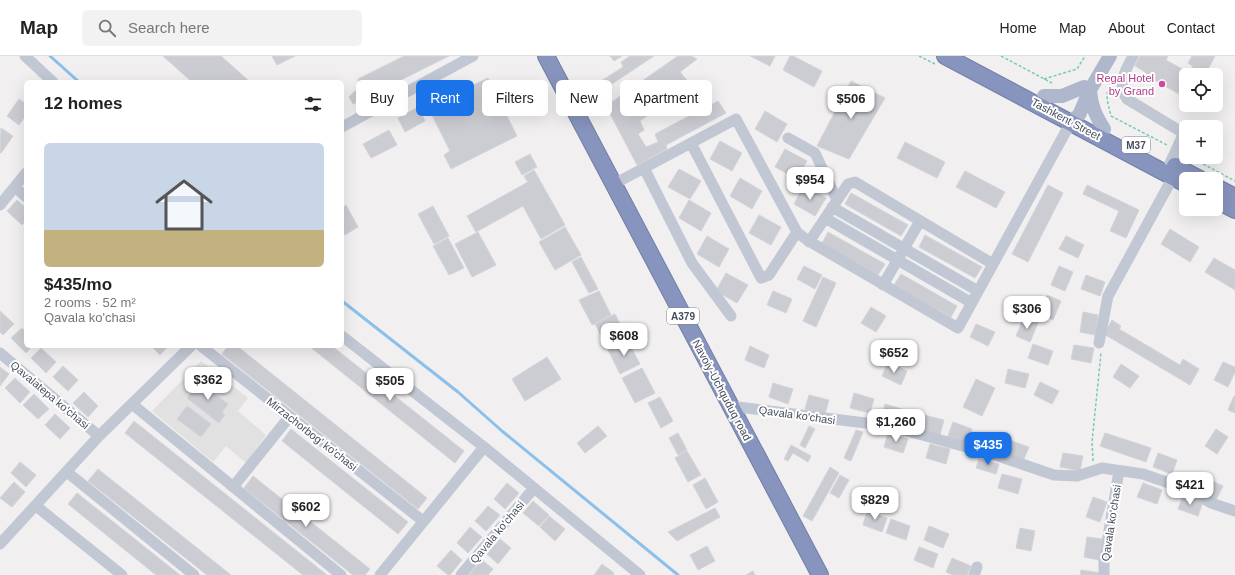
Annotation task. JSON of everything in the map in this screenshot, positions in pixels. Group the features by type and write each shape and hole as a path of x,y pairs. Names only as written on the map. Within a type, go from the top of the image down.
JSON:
{"highway":[{"name":"Navoiy-Uchquduq road","path":"546,56 820,575"},
{"name":"Tashkent Street","path":"945,56 1104,129 1176,175"},
{"name":"Tashkent Street","path":"967,56 1048,90 1074,116 1176,175"},
{"path":"1223,191 1235,197"},
{"path":"1223,204 1235,210"}],"main road":[{"path":"1074,116 1102,56"},
{"path":"1048,90 1062,96 1087,88 1110,56"},
{"path":"1087,88 1094,114 1104,129"}],"street":[{"path":"25,56 50,80"},
{"path":"344,126 473,56"},
{"path":"1099,343 1108,296 1176,175 1183,135 1180,131 1127,99 1124,94 1122,81 1124,73 1133,56"},
{"path":"614,184 736,118 797,232 809,242 958,328 1074,116"},
{"path":"788,138 815,153 835,204 904,249 978,291"},
{"path":"691,143 761,278 769,275 797,232"},
{"path":"644,168 692,263 731,316"},
{"path":"0,205 24,176"},
{"path":"809,242 848,184 855,182 994,264"},
{"path":"15,187 24,195"},
{"path":"825,218 972,303"},
{"path":"883,285 920,221"},
{"path":"344,338 484,447 633,573"},
{"path":"0,544 99,436 132,404 185,348"},
{"name":"Mirzachorbog' ko'chasi","path":"204,348 423,521"},
{"name":"Qavalatepa ko'chasi","path":"0,353 99,436"},
{"path":"132,404 341,575"},
{"name":"Qavala ko'chasi","path":"730,406 889,426 992,454 1054,475 1078,476 1102,468 1143,474 1189,490 1211,503 1235,511"},
{"path":"233,487 290,416"},
{"path":"380,575 484,447"},
{"name":"Qavala ko'chasi","path":"1104,575 1104,561 1119,471"},
{"path":"67,472 194,575"},
{"name":"Qavala ko'chasi","path":"461,575 534,488"},
{"path":"36,506 122,575"}],"path":[{"path":"1001,56 1044,79 1048,90"},
{"path":"1044,79 1077,69 1084,56"},
{"path":"1203,164 1235,181"},
{"path":"1093,471 1092,442 1102,354 1099,343"}],"shaded area":[{"path":"201,361 248,398 238,411 266,435 246,463 226,446 213,462 152,411"}],"building":[{"path":"163,56 221,56 248,80 190,80"},
{"path":"272,56 295,56 277,65"},
{"path":"404,56 449,56 401,80 358,79"},
{"path":"610,56 622,56 614,61"},
{"path":"630,56 654,56 612,84 612,80 603,80 623,67 621,62"},
{"path":"678,56 691,56 697,59 680,72 687,80 643,80"},
{"path":"750,56 775,56 770,66"},
{"path":"790,56 793,56 822,71 814,87 783,70"},
{"path":"1140,56 1168,56 1166,60 1180,68 1179,94 1144,74 1145,72 1135,66"},
{"path":"1192,56 1215,56 1209,68 1192,68 1193,66 1188,63"},
{"path":"482,81 482,116 507,116 517,136 451,169 444,155 450,151 432,116 474,116 474,85"},
{"path":"851,81 885,98 849,159 817,146"},
{"path":"356,90 356,102 353,104 349,97"},
{"path":"620,96 620,116 647,116 640,121 644,130 638,134 646,147 658,142 655,134 689,116 712,116 712,104 718,101 726,113 666,145 667,149 637,165 611,116 612,102"},
{"path":"19,99 24,103 24,118 19,125 7,116"},
{"path":"416,108 416,116 422,116 425,121 405,132 398,118 402,116 408,116 408,112"},
{"path":"765,111 787,124 777,142 755,129"},
{"path":"1,128 13,136 0,153"},
{"path":"389,130 397,145 371,158 363,144"},
{"path":"720,141 742,153 732,171 710,159"},
{"path":"905,142 945,162 937,178 897,158"},
{"path":"785,149 807,161 797,179 775,167"},
{"path":"530,154 537,167 522,175 515,162"},
{"path":"679,169 701,181 690,199 668,187"},
{"path":"534,170 565,225 541,239 523,206 476,232 467,216 528,182 524,176"},
{"path":"965,171 1005,192 996,208 956,187"},
{"path":"740,178 762,191 752,209 730,196"},
{"path":"804,185 826,198 815,216 794,204"},
{"path":"1048,185 1063,193 1028,262 1012,254"},
{"path":"1087,185 1139,210 1126,238 1110,231 1119,211 1083,194"},
{"path":"851,193 908,225 901,236 845,204"},
{"path":"17,200 24,206 24,223 22,225 7,211"},
{"path":"689,200 711,213 701,231 679,218"},
{"path":"346,205 358,227 345,235 344,233 344,206"},
{"path":"433,206 449,236 434,244 418,214"},
{"path":"759,215 781,227 771,245 749,233"},
{"path":"565,227 581,255 555,270 539,242"},
{"path":"1170,229 1199,247 1190,262 1161,244"},
{"path":"478,232 496,265 472,277 455,244"},
{"path":"828,232 885,264 878,275 822,243"},
{"path":"925,235 982,267 975,278 919,247"},
{"path":"707,236 729,249 719,267 697,254"},
{"path":"1066,236 1084,245 1078,258 1059,249"},
{"path":"448,238 464,268 449,275 433,246"},
{"path":"581,257 598,289 589,293 572,262"},
{"path":"1214,258 1235,270 1235,290 1205,272"},
{"path":"804,266 822,275 815,289 797,279"},
{"path":"1059,266 1073,272 1065,291 1051,285"},
{"path":"726,273 748,285 737,303 716,291"},
{"path":"901,274 957,306 951,317 894,285"},
{"path":"1086,275 1105,282 1100,296 1081,289"},
{"path":"823,277 836,283 816,327 803,321"},
{"path":"599,291 611,315 592,325 579,300"},
{"path":"773,291 792,299 786,313 767,305"},
{"path":"1047,295 1061,301 1053,320 1039,314"},
{"path":"871,307 886,316 876,332 861,323"},
{"path":"0,311 14,324 3,335 0,332"},
{"path":"1083,312 1098,315 1095,335 1080,332"},
{"path":"615,314 627,338 608,348 595,324"},
{"path":"1024,317 1038,323 1030,342 1016,336"},
{"path":"1112,320 1121,326 1119,329 1180,365 1183,359 1199,369 1190,385 1104,334"},
{"path":"976,324 995,332 988,346 970,337"},
{"path":"22,328 24,330 24,348 31,348 26,353 11,338"},
{"path":"627,340 640,364 620,374 608,350"},
{"path":"1033,344 1053,351 1048,365 1028,358"},
{"path":"1074,345 1094,348 1091,363 1071,359"},
{"path":"750,346 769,355 764,368 745,360"},
{"path":"41,348 56,362 46,373 31,358"},
{"path":"153,348 166,348 160,355"},
{"path":"226,348 240,348 427,498 418,509 222,354"},
{"path":"311,348 335,348 464,451 455,463"},
{"path":"547,357 561,379 525,401 512,379"},
{"path":"888,362 907,371 901,385 882,376"},
{"path":"1223,362 1235,367 1235,372 1228,387 1214,380"},
{"path":"1121,364 1139,376 1130,388 1113,377"},
{"path":"63,366 78,380 68,391 53,377"},
{"path":"0,367 9,374 0,386"},
{"path":"642,368 655,393 635,403 622,378"},
{"path":"1008,369 1029,374 1025,388 1005,383"},
{"path":"15,378 30,392 20,403 5,388"},
{"path":"202,379 214,388 211,391 228,404 222,412 225,414 219,423 187,398"},
{"path":"976,379 995,388 982,416 963,407"},
{"path":"1040,382 1059,391 1052,404 1034,395"},
{"path":"773,383 793,389 788,404 769,397"},
{"path":"84,392 98,406 88,417 73,403"},
{"path":"854,393 874,399 870,413 850,408"},
{"path":"34,394 49,409 38,419 23,405"},
{"path":"809,395 829,400 825,414 805,409"},
{"path":"1235,396 1235,413 1228,410"},
{"path":"660,397 673,421 661,428 648,403"},
{"path":"885,404 905,410 901,424 881,419"},
{"path":"187,406 211,424 201,437 177,419"},
{"path":"55,414 70,428 60,439 45,425"},
{"path":"924,415 944,420 940,435 920,429"},
{"path":"134,421 327,575 303,575 125,433"},
{"path":"953,422 972,429 967,443 948,436"},
{"path":"598,426 607,436 585,453 577,443"},
{"path":"809,426 815,429 805,448 800,445"},
{"path":"291,429 408,522 398,534 282,441"},
{"path":"1216,429 1228,437 1217,454 1205,446"},
{"path":"856,430 863,432 851,461 844,458"},
{"path":"678,433 687,450 678,455 669,438"},
{"path":"888,433 908,439 903,453 884,447"},
{"path":"985,433 1005,438 1001,452 981,447"},
{"path":"1105,433 1151,448 1146,462 1100,446"},
{"path":"1009,440 1029,447 1023,461 1004,454"},
{"path":"930,444 950,449 946,464 926,458"},
{"path":"791,445 811,456 808,462 793,453 788,461 784,459"},
{"path":"687,451 701,475 688,482 675,458"},
{"path":"1063,453 1083,456 1080,471 1060,467"},
{"path":"1158,453 1177,460 1172,474 1153,467"},
{"path":"979,459 999,464 996,474 976,468"},
{"path":"20,462 36,475 26,487 11,473"},
{"path":"830,467 839,473 812,521 803,516"},
{"path":"98,469 231,575 207,575 88,481"},
{"path":"1002,474 1022,479 1018,494 998,488"},
{"path":"840,475 849,480 839,498 830,493"},
{"path":"253,476 370,569 365,575 353,575 244,488"},
{"path":"1204,477 1223,486 1216,500 1198,491"},
{"path":"705,478 718,502 706,509 693,485"},
{"path":"14,482 25,492 12,507 0,498"},
{"path":"507,483 519,493 505,509 494,499"},
{"path":"1143,483 1162,490 1157,504 1137,497"},
{"path":"77,493 180,575 156,575 68,504"},
{"path":"1183,495 1203,502 1198,516 1178,509"},
{"path":"1093,497 1107,502 1100,522 1086,517"},
{"path":"533,501 549,515 539,526 523,513"},
{"path":"488,506 500,515 486,531 475,521"},
{"path":"715,508 720,517 677,541 668,532"},
{"path":"867,511 887,518 882,532 863,525"},
{"path":"549,516 565,529 555,541 540,527"},
{"path":"891,519 910,526 906,540 886,533"},
{"path":"929,526 949,534 943,548 924,540"},
{"path":"470,527 482,537 468,553 457,543"},
{"path":"1020,528 1035,531 1031,551 1016,548"},
{"path":"1087,537 1102,539 1099,560 1084,557"},
{"path":"500,539 511,548 498,564 487,554"},
{"path":"707,546 715,561 698,570 690,555"},
{"path":"919,547 938,554 933,568 914,560"},
{"path":"451,550 462,560 450,575 448,575 437,566"},
{"path":"952,558 971,566 967,575 953,575 946,572"},
{"path":"482,560 493,569 488,575 469,575"},
{"path":"602,564 614,573 613,575 594,575"},
{"path":"1081,570 1101,573 1101,575 1080,575"},
{"path":"753,571 755,575 746,575"}],"waterway":[{"path":"50,56 77,80"},
{"path":"344,303 458,392 502,431 678,575"}],"place":[{"name":"Regal Hotel by Grand","path":"1162,84"}]}
